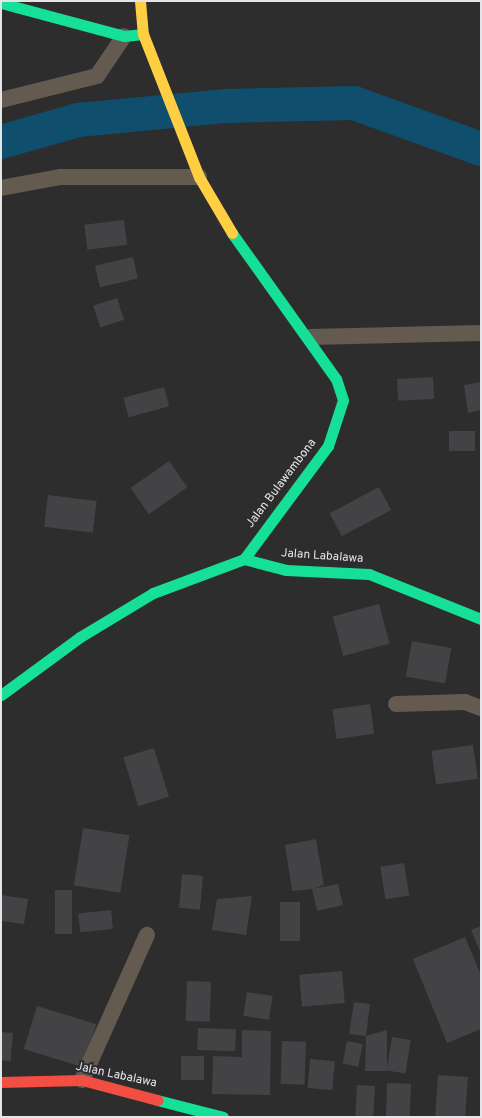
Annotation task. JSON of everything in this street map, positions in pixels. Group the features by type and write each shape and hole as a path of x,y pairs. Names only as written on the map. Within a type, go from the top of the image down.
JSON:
{"main road":[{"name":"Jalan Bulawambona","path":"140,1 142,34 199,176 227,226 310,337 336,379 343,400 341,415 328,446 244,559"},
{"path":"1,3 124,36 142,34"},
{"path":"1,694 80,636 153,593 244,559"},
{"name":"Jalan Labalawa","path":"244,559 286,570 369,574 481,619"},
{"name":"Jalan Labalawa","path":"1,1082 82,1080 223,1117"}],"street":[{"path":"1,100 97,76 124,36"},
{"path":"1,188 61,177 199,176"},
{"path":"310,337 481,333"},
{"path":"396,704 465,702 481,708"},
{"path":"82,1080 147,935"}],"building":[{"path":"124,220 127,245 87,250 84,225"},
{"path":"133,257 138,278 100,287 95,266"},
{"path":"117,298 124,320 100,328 93,306"},
{"path":"433,377 434,399 398,401 397,379"},
{"path":"481,382 481,410 468,413 464,385"},
{"path":"164,387 169,406 129,417 123,398"},
{"path":"449,431 475,431 475,451 449,451"},
{"path":"169,461 187,487 149,514 130,488"},
{"path":"379,487 391,510 342,536 330,513"},
{"path":"48,495 97,501 93,533 44,527"},
{"path":"379,604 390,644 343,656 333,616"},
{"path":"412,641 451,648 445,683 406,676"},
{"path":"370,704 374,734 337,739 332,709"},
{"path":"473,745 478,779 436,785 431,751"},
{"path":"154,748 169,797 138,806 123,757"},
{"path":"83,828 129,835 120,893 74,885"},
{"path":"316,839 324,885 312,889 292,891 285,845"},
{"path":"404,863 409,896 385,899 380,867"},
{"path":"182,874 203,876 200,910 179,908"},
{"path":"338,884 343,905 317,911 312,889"},
{"path":"55,890 72,890 72,934 55,934"},
{"path":"1,895 28,899 24,924 1,921"},
{"path":"252,896 246,935 212,930 217,899"},
{"path":"280,902 300,902 300,941 280,941"},
{"path":"111,910 113,929 80,932 78,913"},
{"path":"481,926 481,954 471,930"},
{"path":"465,937 481,975 481,1029 447,1043 413,959"},
{"path":"342,971 345,1003 302,1007 299,975"},
{"path":"187,981 211,982 210,1022 186,1021"},
{"path":"247,992 273,996 269,1020 243,1016"},
{"path":"354,1002 370,1004 366,1036 349,1034"},
{"path":"37,1006 96,1024 83,1067 24,1049"},
{"path":"198,1028 236,1029 235,1051 197,1050"},
{"path":"242,1030 271,1031 270,1095 212,1094 213,1056 242,1057"},
{"path":"387,1030 387,1071 365,1071 366,1036"},
{"path":"1,1032 13,1033 11,1061 1,1060"},
{"path":"392,1037 411,1040 405,1074 387,1071"},
{"path":"282,1041 306,1042 304,1085 280,1084"},
{"path":"347,1041 363,1044 358,1067 343,1064"},
{"path":"181,1056 204,1056 204,1080 181,1080"},
{"path":"310,1059 335,1061 332,1090 307,1088"},
{"path":"438,1075 468,1077 465,1117 435,1117"},
{"path":"387,1083 411,1084 410,1117 386,1117"},
{"path":"357,1085 375,1086 373,1117 355,1117"}],"waterway":[{"path":"1,142 78,120 227,106 354,103 481,149"}],"traffic: fast":[{"path":"1,3 124,36 143,34"},
{"path":"1,695 80,637 153,593 244,559 328,446 343,400 336,379 232,233"},
{"path":"244,559 286,570 369,574 481,619"},
{"path":"157,1100 223,1117"}],"traffic: slow":[{"path":"140,1 143,34 199,177 232,233"}],"traffic: jam":[{"path":"1,1082 82,1080 157,1100"}]}
